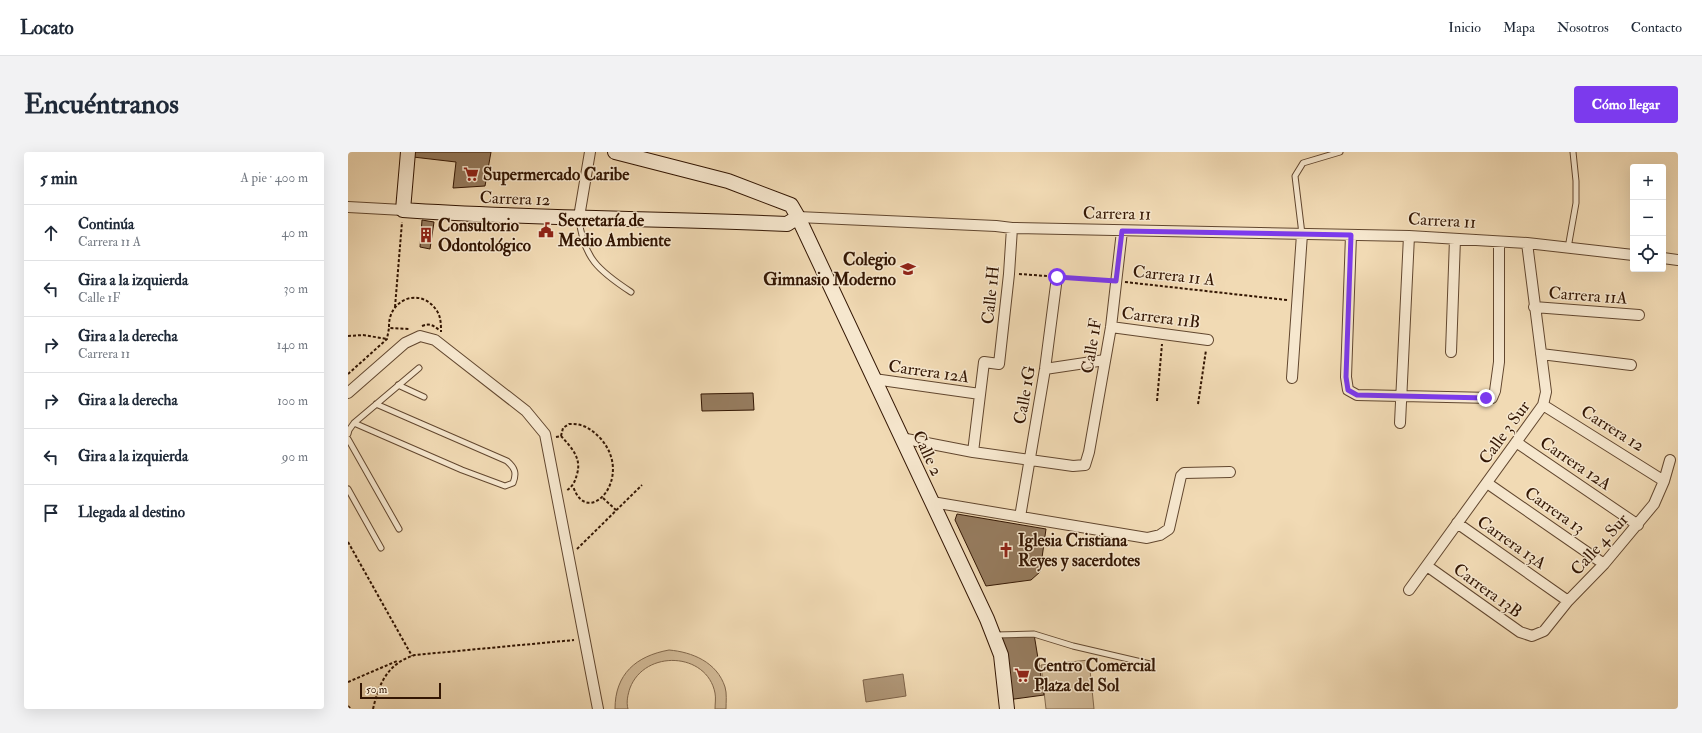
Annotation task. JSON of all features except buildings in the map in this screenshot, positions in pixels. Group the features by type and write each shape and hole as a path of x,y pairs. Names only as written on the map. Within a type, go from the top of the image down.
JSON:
{"main road":[{"path":"404,210 408,152"},
{"path":"615,152 728,181 791,205 798,217"},
{"name":"Carrera 12","path":"404,210 529,217 666,219 788,224 798,217"},
{"name":"Calle 2","path":"798,217 987,619 1001,655 1007,709"}],"street":[{"path":"579,217 590,152"},
{"name":"Carrera 12","path":"348,207 404,210"},
{"name":"Carrera 11","path":"798,217 1012,228 1409,236 1527,243 1630,255"},
{"name":"Calle 1H","path":"980,394 984,362 999,364 1009,274 1012,228"},
{"name":"Calle 1F","path":"1029,459 1073,466 1085,465 1089,452 1111,327 1122,231"},
{"path":"1292,378 1302,234"},
{"path":"1351,235 1346,377 1348,390 1357,395 1492,398 1495,391 1499,362 1499,242"},
{"path":"1400,423 1409,236"},
{"path":"1451,352 1455,239"},
{"name":"Calle 3 Sur","path":"1409,590 1543,405 1546,392 1527,243"},
{"path":"1666,258 1678,260"},
{"name":"Calle 1G","path":"1020,517 1045,369 1057,277"},
{"name":"Carrera 11A","path":"1534,307 1639,315"},
{"name":"Carrera 11B","path":"1111,327 1208,340"},
{"path":"348,393 405,343 417,330 435,340 526,411 545,434 574,556 584,639 598,709"},
{"path":"1541,354 1631,365"},
{"path":"1045,369 1105,360"},
{"name":"Carrera 12A","path":"874,379 980,394"},
{"path":"973,452 980,394"},
{"name":"Carrera 12","path":"1543,405 1664,481"},
{"path":"902,438 973,452 1029,459"},
{"name":"Carrera 12A","path":"1516,442 1638,525"},
{"name":"Calle 4 Sur","path":"1532,636 1544,631 1568,601 1604,564 1638,525 1654,504 1664,481 1670,460"},
{"path":"932,502 1147,538 1160,535 1168,529 1181,476 1184,473 1230,472"},
{"name":"Carrera 13","path":"1487,483 1604,564"},
{"name":"Carrera 13A","path":"1457,523 1568,601"},
{"name":"Carrera 13B","path":"1427,566 1520,632 1532,636"}],"lane":[{"path":"1302,234 1295,176 1303,163 1340,152"},
{"path":"1568,248 1576,203 1576,181 1573,152"},
{"path":"579,217 581,237 593,261 605,275 631,292"},
{"path":"348,434 354,422 419,368"},
{"path":"398,385 424,397"},
{"path":"354,422 462,470 505,486 513,483 516,475 514,467 507,461 376,404"},
{"path":"348,439 399,529"},
{"path":"348,489 381,548"},
{"path":"993,635 1034,634 1072,646 1150,664"}],"path":[{"path":"395,307 404,210"},
{"name":"Carrera 11 A","path":"1009,274 1116,281 1287,300"},
{"path":"348,374 387,339 391,313 395,307 409,299 417,297 431,304 437,311 440,319 441,332"},
{"path":"389,328 417,330 426,324 433,325 445,336"},
{"path":"1157,401 1163,334"},
{"path":"348,336 363,335 387,339"},
{"path":"1198,404 1208,340"},
{"path":"561,436 563,428 569,424 590,429 605,444 613,461 613,471 603,498 587,503 580,499 573,486"},
{"path":"554,437 561,436"},
{"path":"561,436 576,454 579,461 573,486 565,492 563,484"},
{"path":"574,556 578,548 642,485"},
{"path":"603,498 616,510"},
{"path":"574,556 578,548 576,541"},
{"path":"348,542 412,656"},
{"path":"348,682 412,656 584,639"},
{"path":"373,709 386,674 396,663 404,658"},
{"path":"348,706 351,709"}],"shaded area":[{"path":"669,650 695,656 710,665 716,671 725,687 726,709 715,709 715,693 710,679 700,669 689,663 675,660 661,662 648,667 638,675 630,688 627,701 628,709 615,709 619,686 623,677 630,669 637,662 647,657"},
{"path":"1089,660 1094,709 1046,709 1041,665"},
{"path":"903,674 906,696 866,702 863,680"}],"place":[{"name":"Supermercado Caribe","path":"471,174"},
{"name":"Secretaría de Medio Ambiente","path":"546,230"},
{"name":"Consultorio Odontológico","path":"426,235"},
{"name":"Colegio Gimnasio Moderno","path":"908,269"},
{"name":"Iglesia Cristiana Reyes y sacerdotes","path":"1006,550"},
{"name":"Centro Comercial Plaza del Sol","path":"1022,675"}],"route":[{"path":"1057,277 1116,281 1122,231 1351,235 1346,377 1348,390 1357,395 1486,398"}]}
